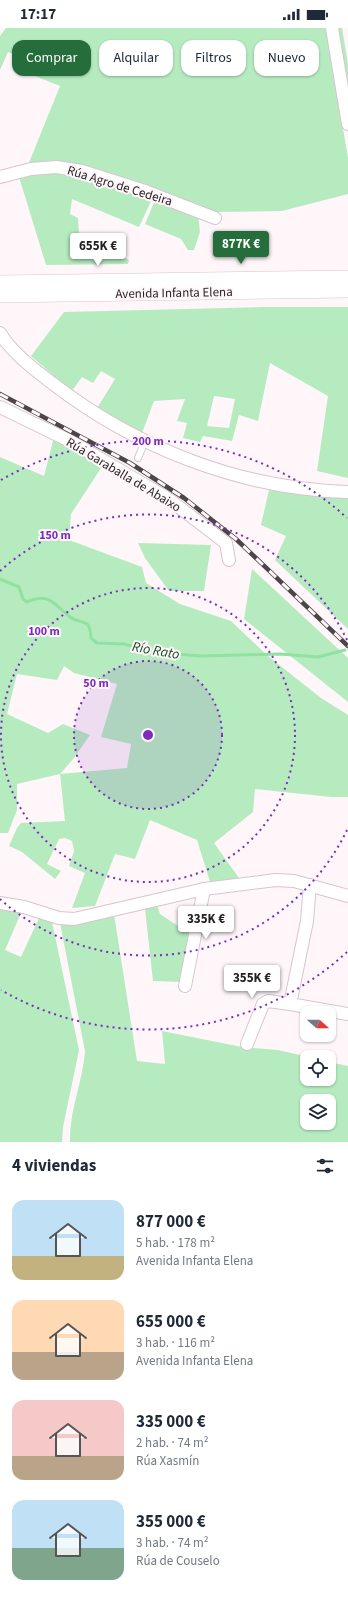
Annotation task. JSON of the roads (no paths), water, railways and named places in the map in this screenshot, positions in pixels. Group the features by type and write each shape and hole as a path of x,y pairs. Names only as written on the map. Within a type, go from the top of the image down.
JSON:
{"street":[{"path":"332,28 348,124"},
{"name":"Rúa Agro de Cedeira","path":"0,177 31,169 56,167 82,171 145,191 215,218"},
{"name":"Avenida Infanta Elena","path":"0,283 348,278"},
{"name":"Avenida Infanta Elena","path":"0,295 348,290"},
{"path":"0,333 28,365 71,398 90,411 145,441 234,475 274,484 318,491 348,492"},
{"name":"Rúa Garaballa de Abaixo","path":"0,407 72,442 167,498 226,543 229,560"},
{"path":"0,903 24,907 59,918 74,919 204,889 276,880 294,881 348,896"},
{"path":"290,1004 307,921 310,885"},
{"path":"185,986 204,889"},
{"path":"247,1044 263,1004 268,1001 348,1014"}],"lane":[{"path":"138,458 145,441"}],"waterway":[{"name":"Río Rato","path":"0,579 19,587 23,599 27,602 41,598 46,599 51,601 74,620 87,624 91,638 97,643 124,644 160,653 202,656 280,654 318,657 345,650"}],"railway":[{"path":"0,394 130,463 184,498 236,539 348,646"}]}
